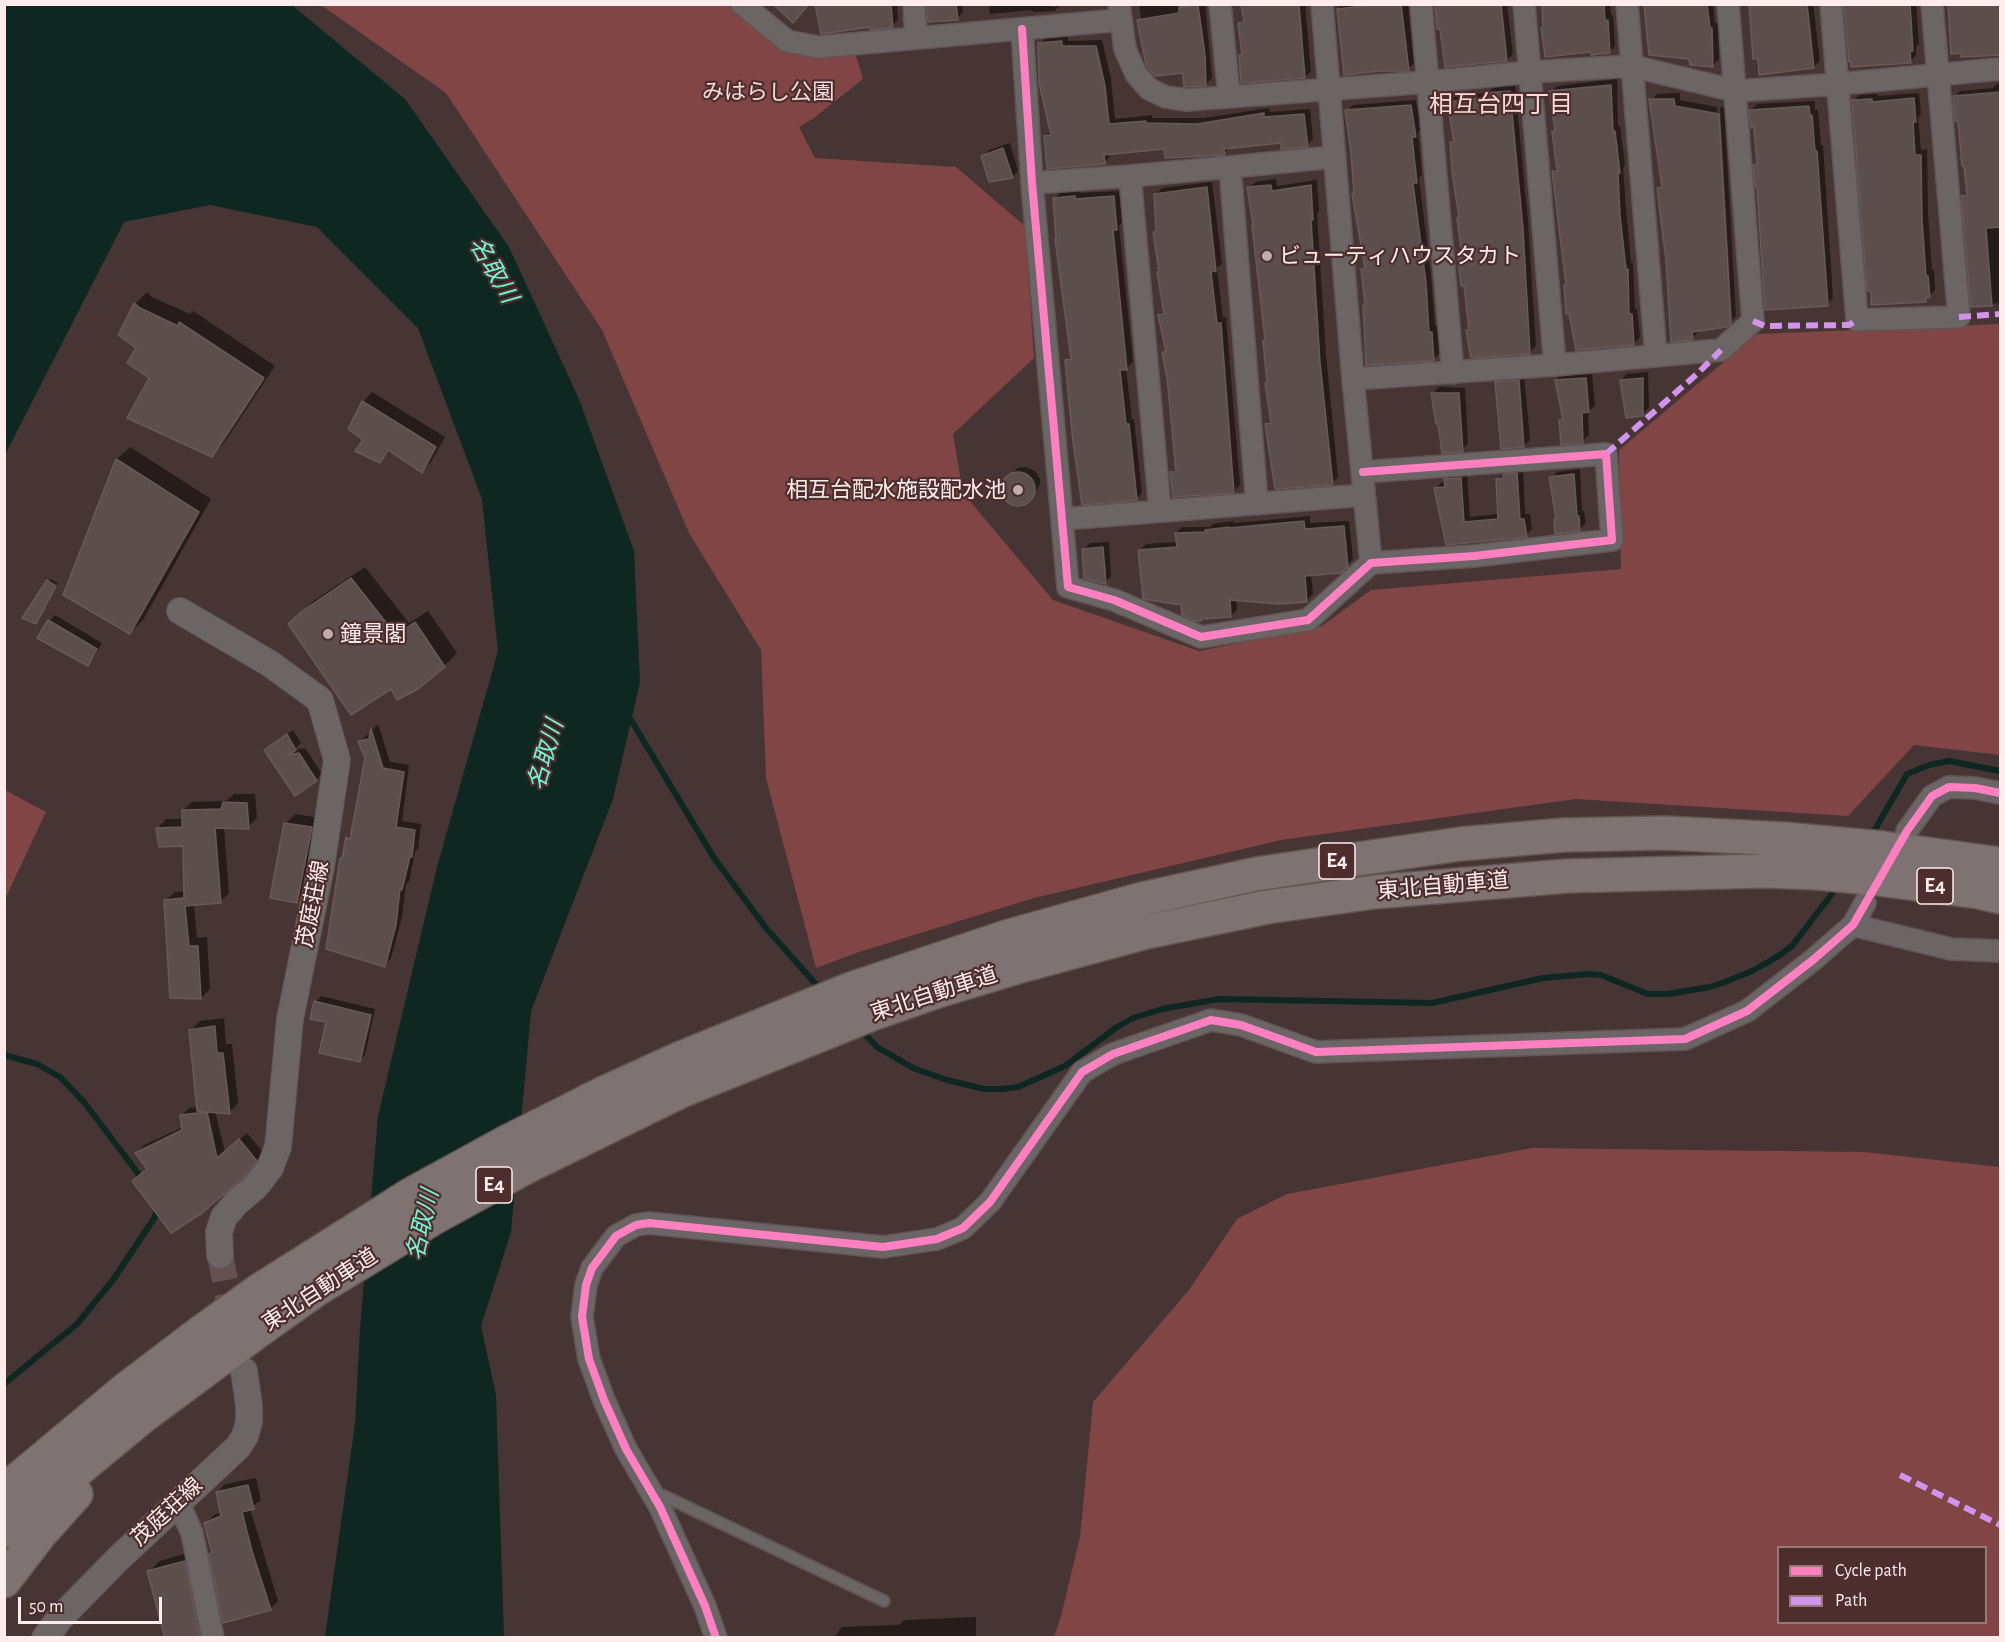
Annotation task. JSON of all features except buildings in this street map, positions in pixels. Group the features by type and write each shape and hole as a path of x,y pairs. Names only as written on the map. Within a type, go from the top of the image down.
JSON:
{"highway":[{"name":"東北自動車道","path":"4,1491 125,1390 315,1248 412,1194 507,1142 602,1094 681,1058 851,989 1006,937 1142,899 1256,874 1460,844 1563,835 1666,833 1839,845 1895,840 2001,864"},
{"name":"東北自動車道","path":"4,1531 142,1417 258,1330 314,1291 435,1217 526,1167 681,1091 872,1014 938,990 1146,932 1267,907 1374,892 1567,876 1763,872 1818,873 1868,890 1978,892 2001,897"},
{"path":"4,1465 194,1325 315,1248"},
{"path":"4,1581 40,1533 96,1472 258,1330"}],"street":[{"path":"742,4 787,41 818,46 1022,29 1119,12 1125,49 1136,74 1149,89 1167,97 1187,100 1632,66 1736,91 2001,69"},
{"path":"914,4 916,37"},
{"path":"1220,4 1229,96"},
{"path":"1322,4 1353,379 1371,563"},
{"path":"1421,4 1453,373"},
{"path":"1524,4 1556,365"},
{"path":"1627,4 1656,355"},
{"path":"1353,379 1556,365 1721,350 1753,321 1728,4"},
{"path":"1831,4 1857,320 1959,318 1932,4"},
{"path":"1022,29 1032,183 1068,587 1114,600 1201,637 1308,620 1371,563 1474,556 1612,540 1606,454 1363,472"},
{"path":"1032,183 1335,157"},
{"path":"1230,166 1257,504"},
{"path":"1130,176 1160,510"},
{"path":"1063,519 1364,495"},
{"name":"茂庭荘線","path":"180,611 269,663 320,700 338,760 321,867 290,1019 278,1148 270,1168 256,1186 224,1217 219,1232 220,1256"},
{"path":"1895,840 1932,795 1949,787 1975,788 2001,793"},
{"path":"716,1638 705,1606 654,1496 626,1449 589,1359 582,1317 586,1285 592,1268 616,1236 636,1225 649,1223 883,1247 937,1239 963,1228 990,1202 1082,1072 1113,1054 1211,1020 1241,1025 1316,1052 1685,1039 1747,1011 1813,960 1853,925 1868,890"},
{"path":"1853,925 1951,949 2001,951"},
{"name":"茂庭荘線","path":"45,1638 67,1611 178,1502 238,1447 245,1436 249,1422 244,1371"},
{"path":"178,1502 192,1533 213,1638"}],"lane":[{"path":"654,1496 664,1496 884,1601"}],"green space":[{"name":"みはらし公園","path":"321,5 728,5 791,54 856,56 863,79 799,127 815,158 956,167 1025,226 1034,358 953,434 963,493 1053,600 1199,651 1322,626 1371,590 1621,569 1619,450 1757,334 2000,324 2000,755 1914,745 1848,816 1576,799 1281,840 1034,898 859,952 816,968 766,778 761,650 689,533 602,330 446,93"},
{"path":"5,790 46,812 5,899"},
{"path":"1532,1148 1864,1152 2000,1167 2000,1637 1054,1637 1080,1537 1093,1402 1189,1290 1237,1219 1287,1194"}],"water":[{"name":"名取川","path":"5,5 292,5 405,99 509,247 579,399 634,551 640,682 613,799 531,1011 511,1232 481,1326 496,1395 504,1637 325,1637 355,1424 360,1329 378,1116 437,867 498,651 482,499 418,328 317,227 210,205 124,222 5,455"}],"waterway":[{"path":"628,715 714,858 766,928 821,990"},
{"path":"1870,838 1907,774 1929,765 1949,761 2000,771"},
{"path":"860,1029 877,1047 913,1068 947,1080 984,1089 1003,1089 1018,1087 1065,1066 1117,1027 1133,1018 1162,1009 1219,999 1432,1003 1543,978 1588,974 1601,975 1648,994 1668,994 1710,987 1725,982 1777,957 1792,946 1838,886"},
{"path":"4,1055 37,1064 60,1077 84,1102 143,1180"},
{"path":"4,1384 77,1324 113,1280 155,1217 157,1208"}],"tunnel":[{"path":"220,1255 234,1327"}],"marked path":[{"path":"1959,317 2000,314"},
{"path":"1753,321 1765,326 1849,325 1857,320"},
{"path":"1606,454 1721,350"},
{"path":"1900,1475 2000,1525"}],"cycle path":[{"path":"1022,29 1032,183 1068,587 1114,600 1201,637 1308,620 1371,563 1474,556 1612,540 1606,454 1363,472"},
{"path":"716,1638 705,1606 660,1507 626,1449 589,1359 582,1317 586,1285 592,1268 616,1236 636,1225 649,1223 883,1247 937,1239 963,1228 990,1202 1082,1072 1113,1054 1211,1020 1241,1025 1316,1052 1685,1039 1747,1011 1813,960 1853,925 1907,831 1932,796 1949,787 1975,788 2000,793"}],"place":[{"name":"ビューティハウスタカト","path":"1267,256"},
{"name":"相互台配水施設配水池","path":"1018,490"},
{"name":"鐘景閣","path":"328,634"}],"district":[{"name":"相互台四丁目","path":"1501,105"}]}
